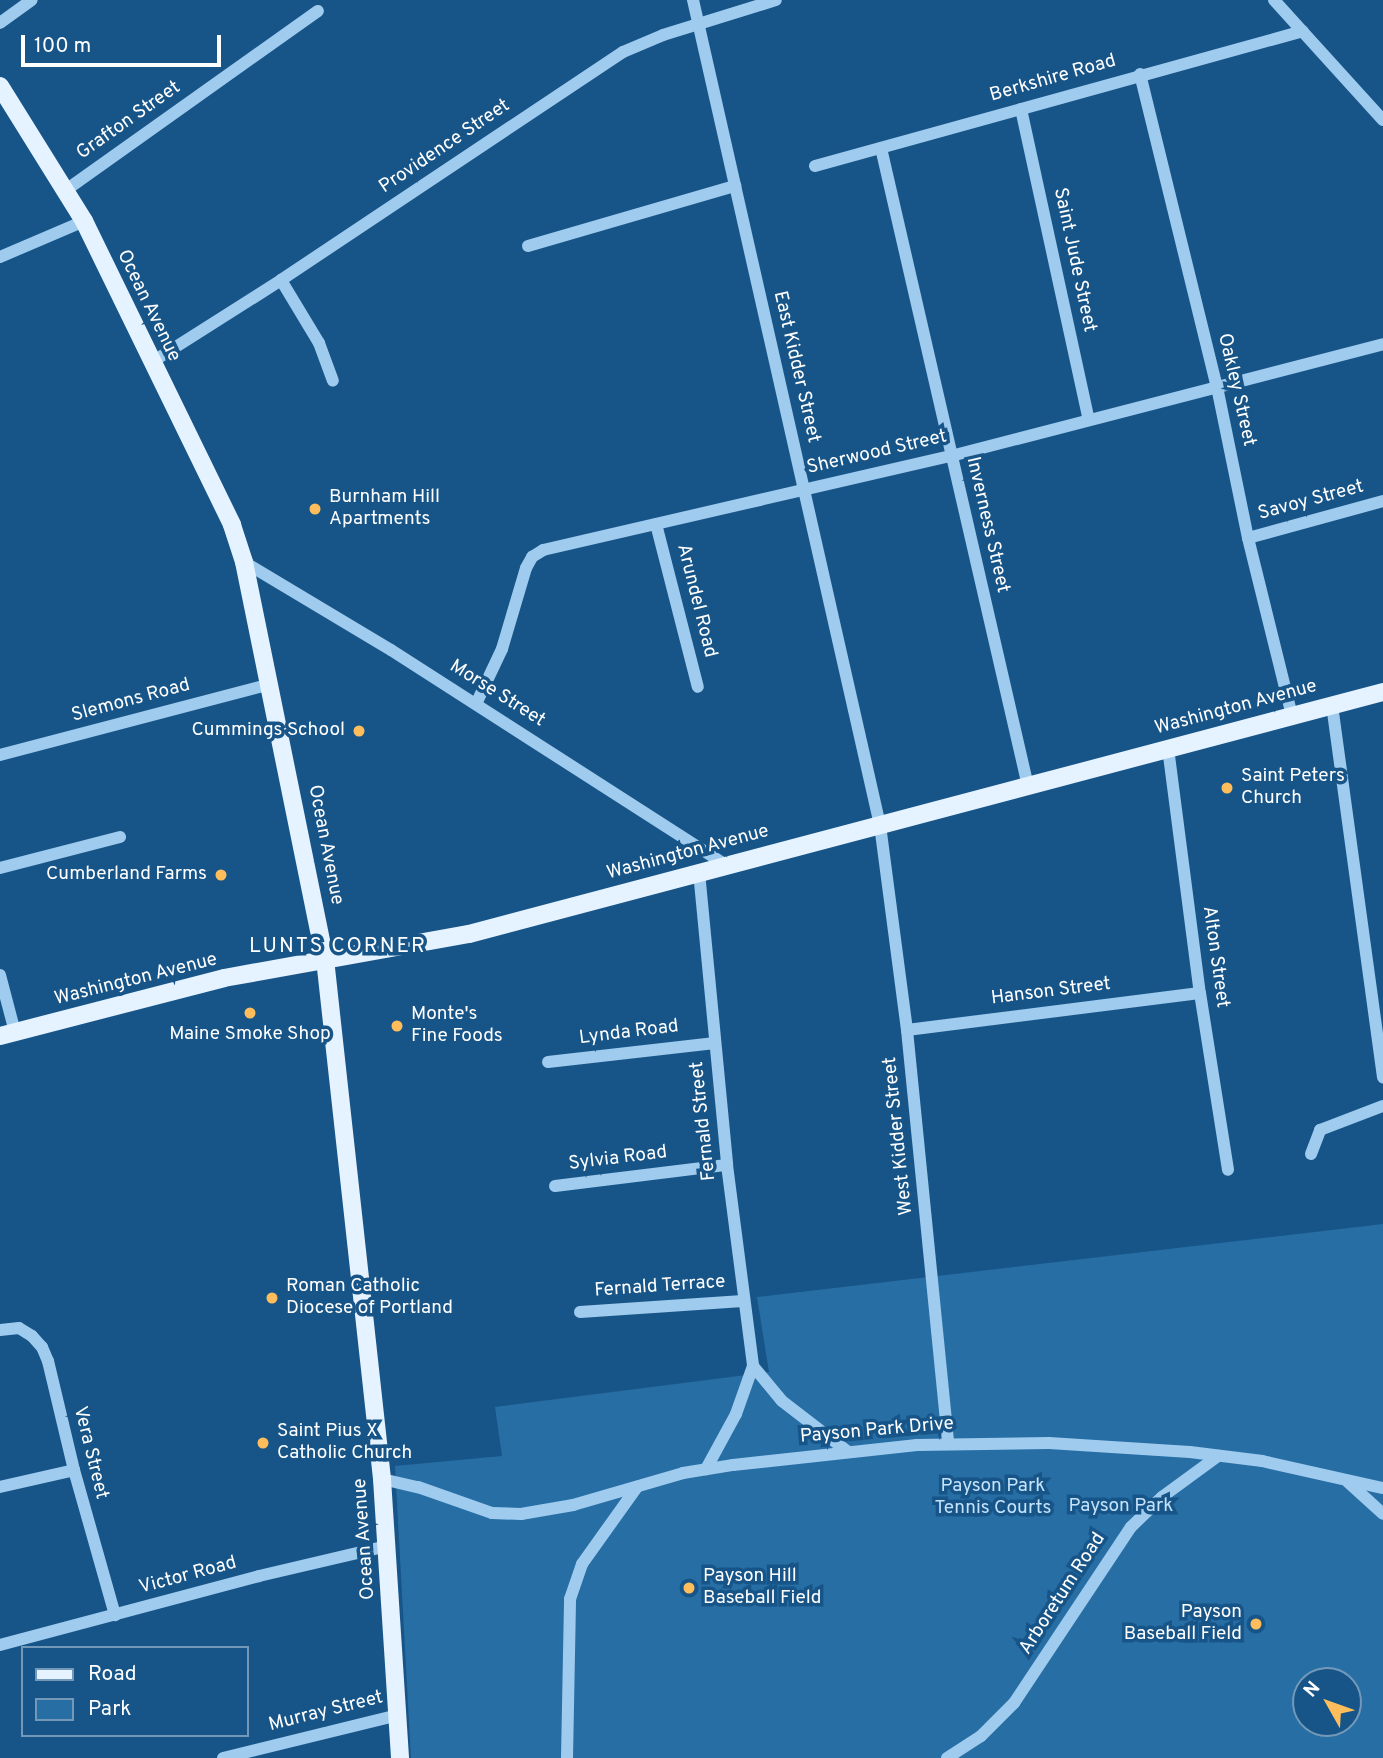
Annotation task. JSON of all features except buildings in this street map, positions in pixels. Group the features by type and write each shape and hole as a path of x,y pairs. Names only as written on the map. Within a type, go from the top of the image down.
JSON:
{"main road":[{"name":"Ocean Avenue","path":"0,86 83,221 232,524 244,562 326,959 383,1479 400,1758"},
{"name":"Washington Avenue","path":"8,1034 224,978 469,934 1383,692"}],"street":[{"path":"0,23 32,0"},
{"name":"East Kidder Street","path":"693,0 880,825"},
{"name":"Providence Street","path":"152,362 281,280 601,66 643,43 698,23 776,0"},
{"path":"1274,0 1383,120"},
{"name":"Grafton Street","path":"66,190 317,11"},
{"name":"Berkshire Road","path":"815,166 1303,31"},
{"name":"Oakley Street","path":"1140,74 1217,387 1248,538 1292,716"},
{"name":"Saint Jude Street","path":"1021,109 1089,420"},
{"name":"Inverness Street","path":"881,148 1028,786"},
{"path":"528,246 735,187"},
{"path":"0,257 83,221"},
{"path":"281,280 319,343 332,381"},
{"name":"Sherwood Street","path":"476,704 502,649 514,602 532,557 555,546 951,456 1383,344"},
{"name":"Savoy Street","path":"1248,538 1383,501"},
{"name":"Arundel Road","path":"656,524 698,687"},
{"name":"Morse Street","path":"244,562 476,704 726,865"},
{"name":"Slemons Road","path":"0,755 271,684"},
{"path":"1332,705 1383,1078"},
{"name":"Alton Street","path":"1168,748 1200,993 1228,1170"},
{"name":"West Kidder Street","path":"880,825 907,1030 948,1443"},
{"path":"0,868 120,838"},
{"name":"Fernald Street","path":"699,872 727,1165 753,1366 736,1414 706,1469"},
{"path":"0,975 8,1034"},
{"name":"Hanson Street","path":"907,1030 1200,993"},
{"name":"Lynda Road","path":"548,1062 715,1043"},
{"path":"1311,1154 1320,1130 1383,1106"},
{"name":"Sylvia Road","path":"555,1186 727,1165"},
{"name":"Fernald Terrace","path":"580,1312 743,1301"},
{"name":"Vera Street","path":"0,1330 19,1328 43,1347 115,1615"},
{"path":"753,1366 782,1401 847,1451"},
{"name":"Payson Park Drive","path":"383,1479 418,1487 492,1513 507,1515 548,1511 706,1469 847,1451 948,1443 1102,1445 1217,1456 1262,1461 1383,1488"},
{"name":"Arboretum Road","path":"947,1758 981,1736 1014,1703 1131,1527 1162,1497 1217,1456"},
{"path":"0,1487 74,1470"},
{"path":"1345,1480 1383,1514"},
{"path":"567,1758 570,1599 582,1564 637,1487"},
{"name":"Victor Road","path":"0,1645 387,1546"},
{"name":"Murray Street","path":"223,1758 398,1715"}],"green space":[{"name":"Payson Park","path":"1383,1224 1383,1758 411,1758 395,1466 502,1456 495,1407 769,1372 757,1297"}],"place":[{"name":"Burnham Hill Apartments","path":"315,509"},
{"name":"Cummings School","path":"359,731"},
{"name":"Saint Peters Church","path":"1227,788"},
{"name":"Cumberland Farms","path":"221,875"},
{"name":"Maine Smoke Shop","path":"250,1013"},
{"name":"Monte's Fine Foods","path":"397,1026"},
{"name":"Roman Catholic Diocese of Portland","path":"272,1298"},
{"name":"Saint Pius X Catholic Church","path":"263,1443"},
{"name":"Payson Hill Baseball Field","path":"689,1588"},
{"name":"Payson Baseball Field","path":"1256,1624"}],"district":[{"name":"LUNTS CORNER","path":"338,947"}],"park label":[{"name":"Payson Park Tennis Courts","path":"993,1498"}]}
